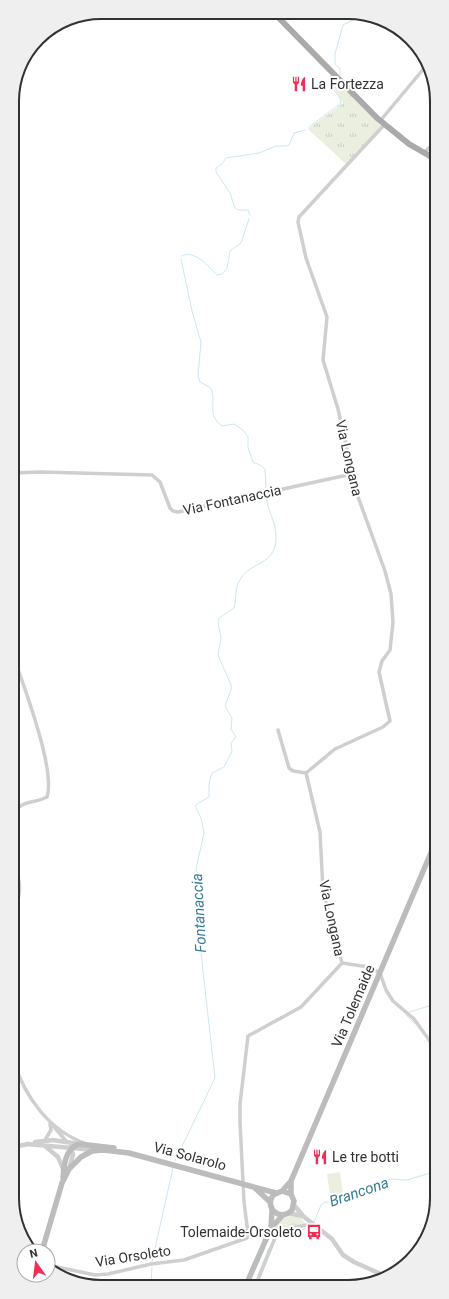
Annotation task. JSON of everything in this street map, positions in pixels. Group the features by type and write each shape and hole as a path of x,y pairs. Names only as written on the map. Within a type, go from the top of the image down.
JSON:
{"main road":[{"path":"280,19 382,123 430,156"},
{"name":"Via Tolemaide","path":"294,1205 291,1194 292,1181 430,855"},
{"path":"45,1243 67,1169 71,1148 79,1144 91,1145 113,1148 129,1153"},
{"path":"67,1169 81,1157 96,1150 129,1153"},
{"name":"Via Solarolo","path":"129,1153 244,1183"},
{"name":"Via Tolemaide","path":"270,1202 292,1181"},
{"path":"244,1183 255,1188 291,1194"},
{"path":"248,1280 271,1228 272,1210 270,1202 255,1188"},
{"path":"271,1228 294,1205"},
{"path":"272,1210 279,1215 286,1214"}],"street":[{"path":"382,123 424,69"},
{"name":"Via Longana","path":"244,1183 240,1104 248,1036 301,1006 342,963 323,891 320,832 306,773 335,749 383,727 390,721 379,672 382,661 390,650 393,622 390,594 385,571 356,494 338,409 323,360 328,317 306,258 298,222 299,217 382,123"},
{"path":"424,153 430,147"},
{"name":"Via Fontanaccia","path":"19,473 152,475 160,482 170,508 173,511 178,512 352,474"},
{"path":"19,672 42,743 50,788 47,797 19,805"},
{"path":"278,730 290,768 293,771 306,773"},
{"path":"19,880 19,898"},
{"path":"342,963 369,967 380,973 386,990 393,1001 414,1019 430,1041"},
{"path":"19,1073 30,1098 48,1119 61,1131 75,1139 91,1145"},
{"path":"48,1119 50,1124 71,1148"},
{"path":"44,1143 50,1130 50,1124"},
{"path":"61,1131 66,1141"},
{"path":"19,1146 66,1141 79,1144"},
{"path":"44,1143 71,1148 96,1150"},
{"path":"44,1143 67,1169"},
{"name":"Via Orsoleto","path":"57,1267 95,1275 108,1274 151,1264 184,1260 243,1240 248,1234 244,1202 244,1183"},
{"path":"294,1205 311,1224 332,1239 343,1255 354,1262 380,1274"},
{"path":"286,1214 303,1216"},
{"path":"258,1280 277,1233 283,1230 311,1224"}],"green space":[{"path":"337,81 381,126 346,164 308,129 343,103 334,88"},
{"path":"340,1172 343,1193 330,1195 327,1174"},
{"path":"294,1215 302,1219 305,1224 273,1230 282,1218"}],"waterway":[{"name":"Fontanaccia","path":"340,75 340,69 335,64 335,54 343,25 354,20"},
{"name":"Fontanaccia","path":"309,127 341,103 340,98 333,89 336,81"},
{"name":"Fontanaccia","path":"250,215 248,210 238,210 235,208 230,193 216,172 216,168 222,164 226,158 259,153 276,146 289,145 294,133 305,130"},
{"name":"Fontanaccia","path":"181,256 186,254 196,257 217,275 222,274 227,268 230,251 241,243 249,219"},
{"name":"Fontanaccia","path":"181,259 192,311 201,342 198,376 200,382 211,388 213,393 213,413 217,422 222,426 234,424 243,430 248,437 248,448 253,462 262,466 265,470 266,491"},
{"name":"Fontanaccia","path":"175,1161 215,1078 199,935 200,921 196,869 204,833 201,818 195,806 209,797 209,783 212,773 224,767 232,751 231,743 236,737 231,729 232,718 225,706 231,690 231,685 218,655 221,637 218,623 219,618 234,608 236,589 241,578 245,573 267,559 272,554 275,547 276,533 266,495"},
{"name":"Brancona","path":"409,1012 430,1005"},
{"name":"Brancona","path":"406,1015 415,1024"},
{"name":"Fontanaccia","path":"152,1262 173,1168"},
{"name":"Brancona","path":"314,1222 321,1205 325,1202 333,1202 366,1187 377,1186 390,1179 407,1180 430,1173"},
{"name":"Brancona","path":"279,1234 311,1228"},
{"name":"Brancona","path":"257,1277 269,1248"},
{"name":"Fontanaccia","path":"151,1280 152,1267"}],"place":[{"name":"La Fortezza","path":"299,84"},
{"name":"Le tre botti","path":"320,1157"},
{"name":"Tolemaide-Orsoleto","path":"314,1232"}]}
